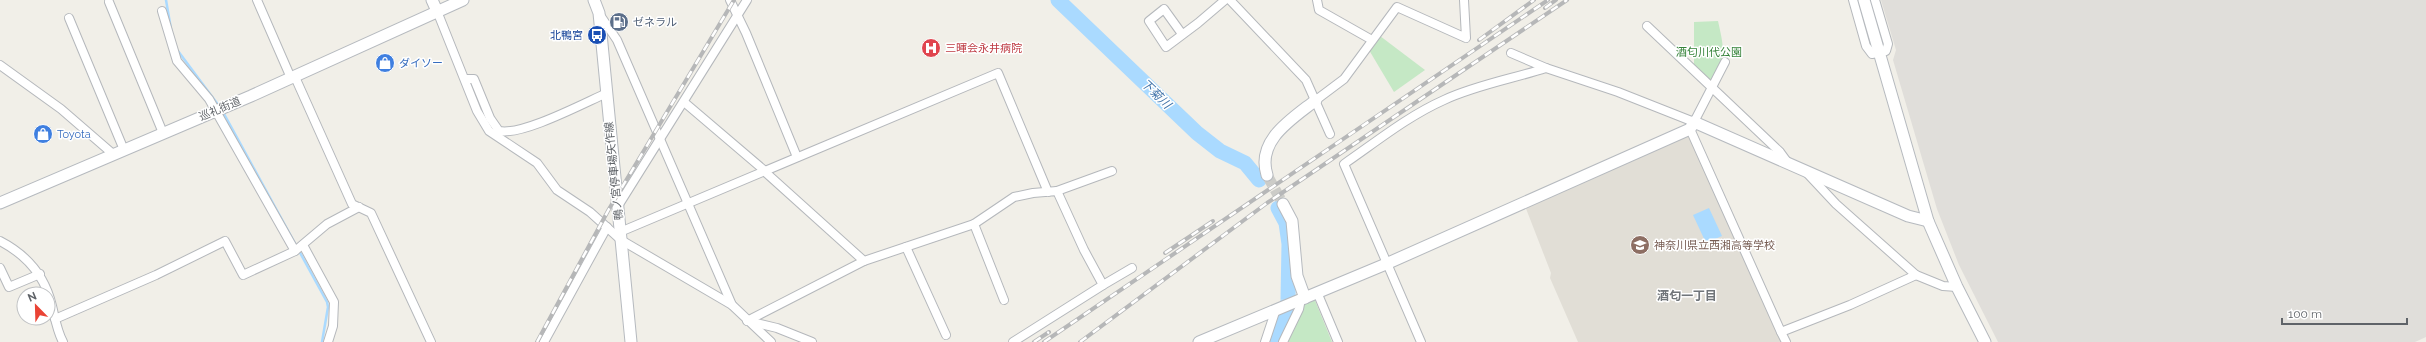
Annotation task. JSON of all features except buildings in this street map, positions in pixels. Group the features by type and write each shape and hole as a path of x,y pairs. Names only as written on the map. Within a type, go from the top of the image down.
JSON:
{"street":[{"path":"257,0 352,204 371,213 431,342"},
{"path":"432,0 483,124 489,131 537,163 557,190 590,212 607,227 732,305 747,321 771,342"},
{"path":"437,11 463,0"},
{"name":"鴨ノ宮停車場矢作線","path":"594,0 599,13 631,342"},
{"path":"730,0 738,14 797,157"},
{"path":"618,206 747,0"},
{"path":"1182,34 1164,9 1149,22 1166,46 1182,34 1225,0"},
{"path":"1230,0 1294,65 1306,80 1330,134"},
{"path":"1316,0 1319,10 1372,40"},
{"path":"1267,175 1263,164 1265,151 1272,139 1316,100 1344,79 1397,7 1466,38 1464,0"},
{"path":"1853,0 1869,52 1872,54 1880,54 1886,51 1888,44 1875,0"},
{"path":"1864,0 1928,221 1957,287 1985,342"},
{"path":"110,2 163,133"},
{"path":"162,11 177,60 209,98 215,111 228,129 295,251"},
{"name":"巡礼街道","path":"0,203 293,77 437,11"},
{"path":"599,13 617,40 732,305"},
{"path":"69,18 119,152"},
{"path":"1647,26 1780,152 1790,166"},
{"path":"1511,53 1546,68 1618,92 1692,125 1908,216 1928,221"},
{"path":"1199,342 1386,264 1692,125 1725,62"},
{"path":"0,65 119,152"},
{"path":"1421,342 1344,164 1404,122 1444,99 1497,81 1546,68"},
{"path":"621,236 687,203 998,73 1048,192"},
{"path":"465,79 474,79 490,118 499,131 504,132 525,128 607,93"},
{"path":"684,102 765,171 864,261"},
{"path":"1692,125 1786,342"},
{"path":"747,321 864,261 974,224 1014,197 1033,193 1057,191 1112,171"},
{"path":"1806,173 1836,204 1916,275 1943,286 1957,287"},
{"path":"1057,191 1084,250 1103,285"},
{"path":"1283,342 1299,309 1301,299 1297,276 1292,221 1284,204"},
{"path":"56,319 150,278 225,241 243,275 295,251 304,245 327,224 359,207"},
{"path":"974,224 1004,300"},
{"path":"544,342 607,227"},
{"path":"0,241 13,247 36,267 45,286"},
{"path":"304,245 334,302 333,326 328,342"},
{"path":"906,246 946,335"},
{"path":"0,268 9,287 40,274"},
{"path":"1013,342 1132,268"},
{"path":"1781,332 1850,305 1916,275"},
{"path":"1317,292 1338,342"},
{"path":"1265,342 1278,308"},
{"path":"747,321 777,328 812,342"},
{"path":"56,322 63,342"}],"shaded area":[{"path":"1881,0 2426,0 2426,337 2415,342 1998,342 1959,265 1937,209 1893,60 1896,50"},
{"name":"神奈川県立西湘高等学校","path":"1690,136 1787,342 1578,342 1550,278 1551,273 1525,206"}],"green space":[{"name":"酒匂川代公園","path":"1718,21 1723,49 1721,63 1708,89 1694,75 1694,22"},
{"path":"1380,36 1425,70 1394,92 1369,50"},
{"path":"1314,298 1332,342 1288,342 1306,301"}],"water":[{"path":"1709,208 1722,236 1706,243 1693,215"}],"waterway":[{"path":"166,0 171,29"},
{"name":"下菊川","path":"1058,0 1197,133 1220,151 1245,163 1259,180"},
{"path":"178,51 219,106"},
{"path":"223,112 327,302 328,307 322,342"},
{"name":"下菊川","path":"1275,342 1287,313 1288,300 1289,244 1286,223 1278,208"}],"tunnel":[{"path":"1267,175 1283,204"}],"railway":[{"path":"537,342 609,209 734,0"},
{"path":"1479,40 1534,0"},
{"path":"1044,342 1548,0"},
{"path":"1545,8 1556,0"},
{"path":"1080,342 1267,203 1567,0"},
{"path":"1165,253 1213,221"},
{"path":"1034,342 1049,332"}],"place":[{"name":"ゼネラル","path":"619,22"},
{"name":"北鴨宮","path":"597,35"},
{"name":"三暉会永井病院","path":"931,48"},
{"name":"ダイソー","path":"385,63"},
{"name":"Toyota","path":"43,134"},
{"name":"神奈川県立西湘高等学校","path":"1640,245"}],"district":[{"name":"酒匂一丁目","path":"1687,296"}]}
